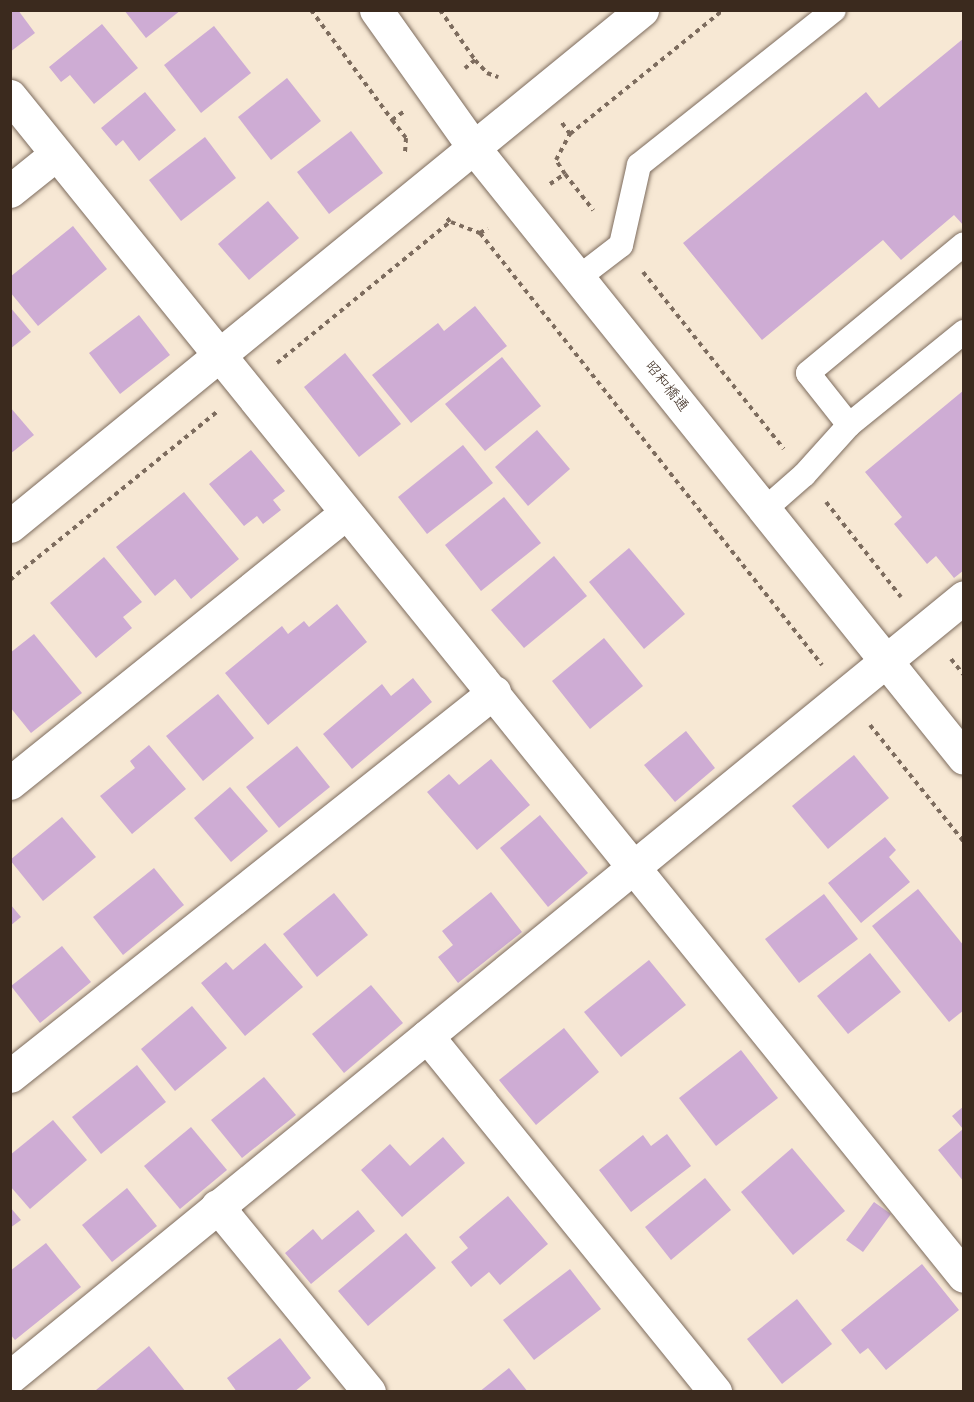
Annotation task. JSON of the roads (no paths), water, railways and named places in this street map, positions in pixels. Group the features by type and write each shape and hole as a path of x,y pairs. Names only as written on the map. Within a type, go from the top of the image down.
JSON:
{"street":[{"name":"昭和橋通","path":"376,10 474,148 963,758"},
{"path":"10,526 642,10"},
{"path":"10,96 345,513 494,692 963,1276"},
{"path":"10,190 56,154"},
{"path":"10,783 345,513"},
{"path":"10,1377 635,867 924,626 963,597"},
{"path":"10,1076 494,692"},
{"path":"427,1036 715,1392"},
{"path":"217,1206 369,1392"}],"lane":[{"path":"578,278 621,245 639,165 834,10"},
{"path":"849,424 808,373 963,244"},
{"path":"765,510 804,475 849,424 963,332"}]}
